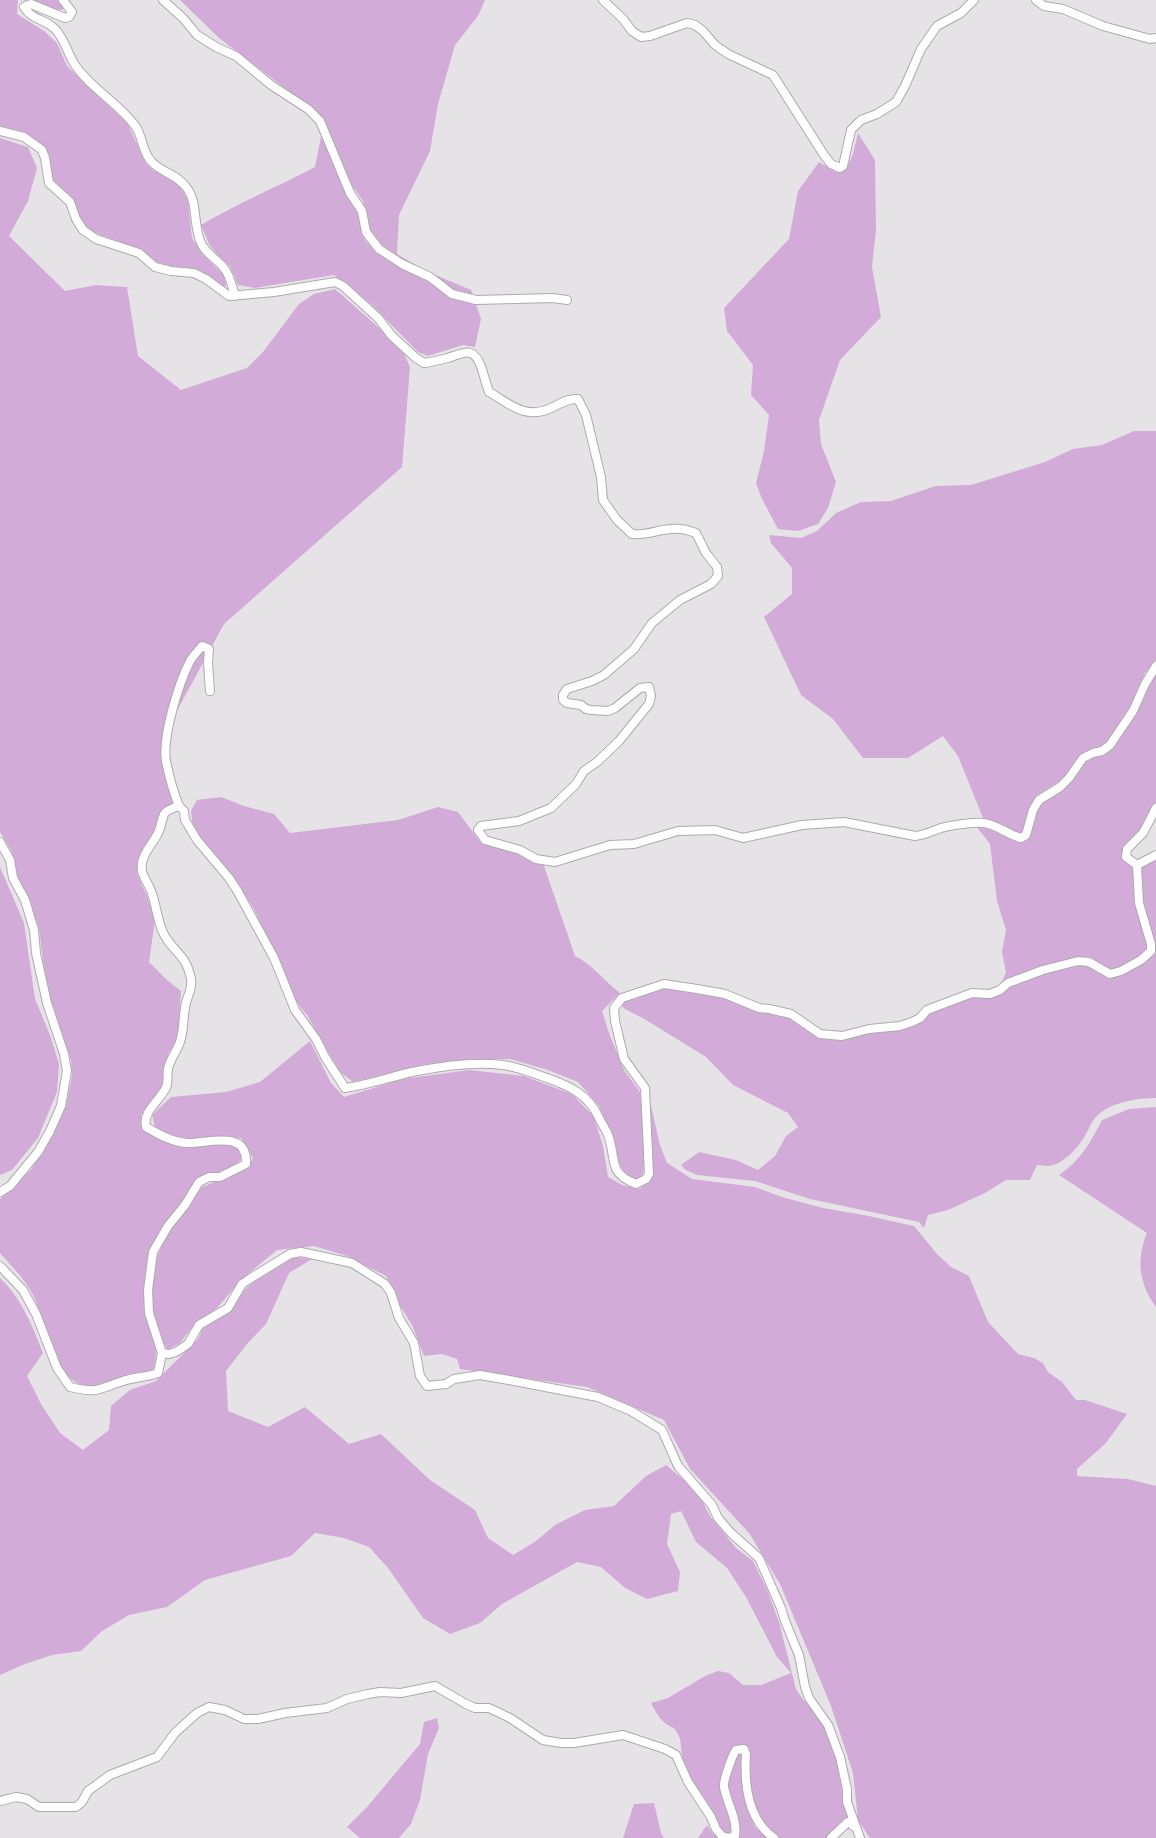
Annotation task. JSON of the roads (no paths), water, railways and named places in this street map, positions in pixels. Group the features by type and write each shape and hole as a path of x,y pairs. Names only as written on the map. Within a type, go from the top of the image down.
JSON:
{"street":[{"path":"63,0 72,12 69,17 65,18 31,4 24,7 30,16 54,28 62,37 75,65 136,127 146,155 152,163 172,174 188,189 192,198 201,243 210,255 226,269 235,296"},
{"path":"163,0 183,18 197,35 216,47 236,56 271,85 308,110 320,121 350,193 362,211 366,232 380,249 402,264 430,277 452,294 476,300 553,298 567,300"},
{"path":"603,0 632,31 641,37 650,36 687,23 695,25 715,45 728,54 773,75 824,156 831,164 840,168 846,159 846,149 851,130 861,120 877,114 896,102 921,49 938,26 961,13 974,0"},
{"path":"1036,0 1044,6 1063,9 1103,26 1150,39 1156,38"},
{"path":"0,131 24,137 42,150 49,183 70,202 76,219 83,230 96,238 139,253 155,267 194,274 229,296 274,292 334,282 343,286 378,318 392,336 424,363 447,358 459,353 469,352 473,354 482,369 489,392 520,411 537,412 549,409 572,398 578,399 586,415 600,477 603,500 617,520 632,534 648,534 679,528 696,533 706,553 717,567 718,576 711,584 680,600 652,622 634,649 604,675 567,689 563,695 563,700 567,703 581,704 586,709 600,712 615,708 640,688 650,687 651,696 649,704 619,741 597,762 584,771 576,784 551,808 519,821 481,826 478,830 486,840 520,850 536,859 555,862 610,845 634,844 678,831 715,830 743,838 802,825 844,822 915,836 925,835 952,825 975,823 997,826 1021,838 1026,835 1033,810 1039,800 1060,787 1083,758 1102,751 1110,745 1133,711 1145,684 1156,666"},
{"path":"210,691 209,649 202,646 191,660 182,681 170,720 166,761 172,788 197,840 229,878 238,892 274,958 295,1010 316,1039 345,1088 370,1084 411,1072 445,1067 477,1064 504,1065 524,1070 576,1090 592,1105 608,1135 616,1170 626,1180 636,1184 646,1179 649,1174 647,1110 645,1088 624,1059 614,1021 614,1008 622,998 664,984 697,988 725,994 759,1008 791,1014 820,1034 842,1036 869,1029 900,1026 920,1018 927,1010 972,993 990,994 1000,990 1008,983 1043,970 1078,961 1090,962 1110,974 1132,967 1151,951 1151,944 1139,903 1137,865"},
{"path":"0,1266 23,1290 36,1314 57,1368 70,1387 91,1392 125,1380 158,1373 162,1353 149,1313 148,1290 153,1252 168,1226 185,1205 199,1182 209,1177 220,1177 246,1164 246,1153 237,1143 228,1140 189,1143 175,1141 146,1127 146,1114 158,1100 167,1085 168,1070 184,1029 185,1007 191,990 191,981 185,959 162,933 154,898 141,873 142,861 146,850 159,832 161,818 166,810 179,806"},
{"path":"1137,865 1126,857 1127,849 1143,833 1156,808"},
{"path":"0,842 10,860 13,878 25,900 34,930 36,953 46,1003 64,1054 67,1071 61,1106 50,1131 29,1163 10,1186 0,1192"},
{"path":"1137,865 1156,855"},
{"path":"162,1353 176,1352 188,1344 199,1325 228,1308 242,1284 290,1254 301,1252 352,1263 385,1284 391,1293 399,1318 414,1343 420,1376 426,1386 446,1384 454,1379 470,1376 490,1376 598,1397 648,1420 662,1430 678,1466 712,1504 718,1518 730,1532 760,1558 799,1655 809,1698 817,1712 828,1725 840,1757 847,1789 847,1802 860,1838"},
{"path":"0,1801 16,1797 27,1799 39,1807 76,1807 82,1802 88,1791 110,1775 157,1756 175,1733 198,1713 209,1707 225,1710 244,1719 258,1719 285,1713 326,1708 347,1699 368,1694 401,1692 435,1686 475,1708 489,1708 510,1718 543,1740 574,1743 623,1735 665,1749 676,1755 688,1782 711,1817 716,1829 722,1836 728,1838 735,1836 736,1831 732,1809 724,1786 732,1757 736,1750 744,1749 750,1805 758,1823 774,1838"},
{"path":"831,1838 851,1822 855,1838"}]}
